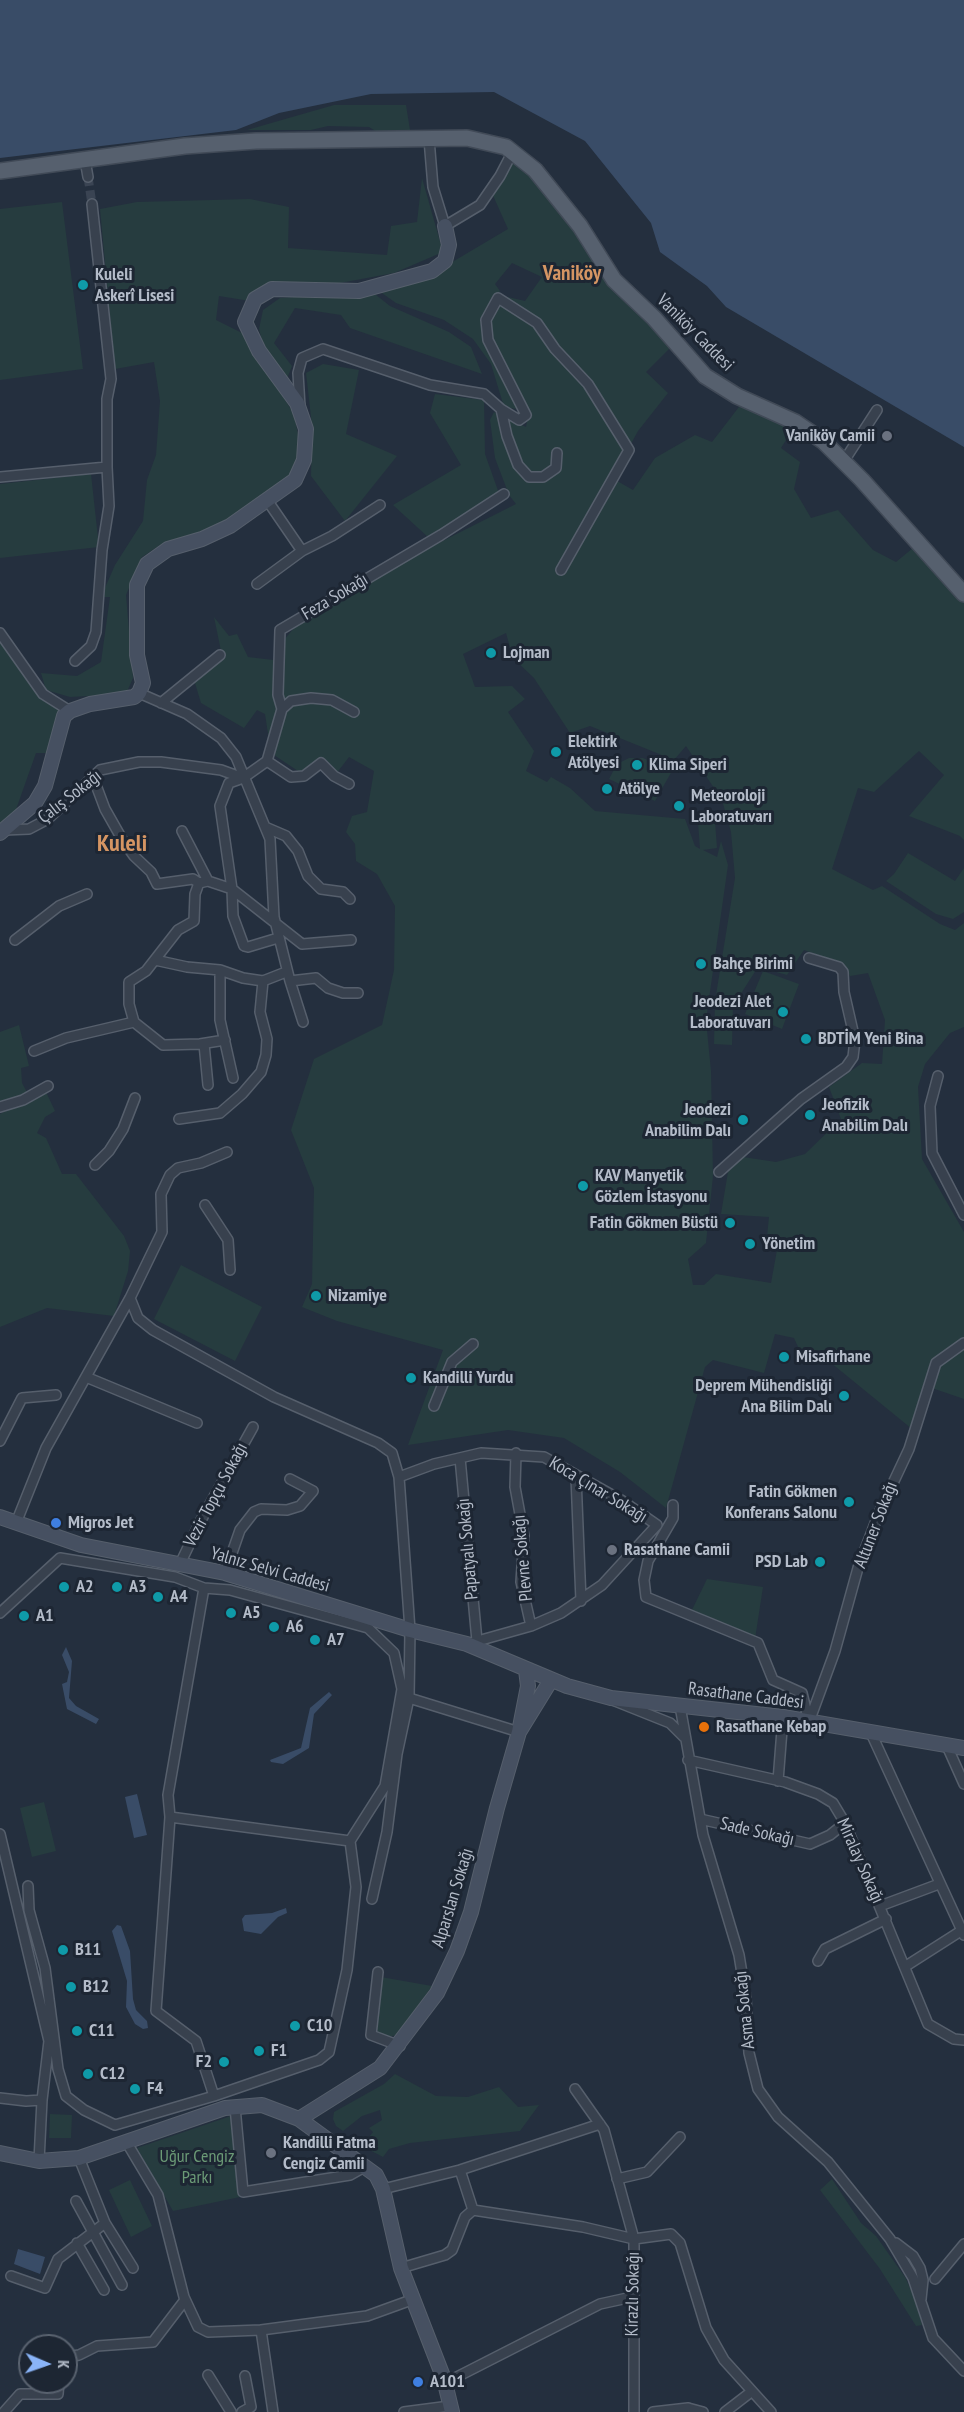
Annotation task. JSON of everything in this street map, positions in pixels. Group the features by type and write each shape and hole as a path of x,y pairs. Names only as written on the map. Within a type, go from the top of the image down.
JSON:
{"main road":[{"name":"Vaniköy Caddesi","path":"0,171 185,146 256,141 478,139 513,151 530,165 573,216 622,288 654,318 711,381 736,396 795,422 823,441 844,460 964,594"}],"street":[{"path":"2,832 35,803 45,786 64,716 70,711 90,704 134,697 139,693 142,683 137,655 137,585 147,564 168,549 202,539 230,525 295,480 304,460 306,429 300,412 282,380 259,351 245,322 255,299 272,289 359,291 432,271 445,261 449,245 433,187 429,139"},
{"path":"445,226 480,205 500,176 513,151"},
{"path":"85,160 88,177"},
{"path":"75,661 91,646 96,632 102,550 109,506 107,399 111,379 92,204"},
{"path":"300,412 298,373 302,357 323,350 430,385 484,394 501,409 519,420 526,415 488,340 486,320 498,298 537,323 555,349 588,384 629,450 561,570"},
{"path":"501,409 507,436 518,465 530,477 543,477 556,468 557,453"},
{"path":"844,460 877,410"},
{"path":"0,477 107,467"},
{"name":"Feza Sokağı","path":"267,761 282,709 278,695 280,630 441,536 504,494"},
{"path":"267,500 302,551"},
{"path":"257,584 302,551 332,536 380,505"},
{"path":"0,633 43,694 70,711"},
{"path":"161,703 220,655"},
{"path":"139,693 187,714 221,738 236,757 270,839 275,923 288,976 303,1022"},
{"path":"282,709 291,701 311,698 332,700 354,712"},
{"path":"278,938 248,947 244,945 232,916 232,889 220,806 229,783 243,778 267,761 291,777 304,776 321,763 333,776 349,784"},
{"name":"Çalış Sokağı","path":"2,832 29,829 48,819 100,770 139,762 221,770 243,778"},
{"path":"93,777 105,809 122,839 134,856 151,872 157,884 193,879 232,889 302,944 351,940"},
{"path":"265,827 286,836 298,851 308,876 321,889 343,892 350,899"},
{"path":"182,831 203,882"},
{"path":"203,882 195,894 194,921 178,930 146,971 129,982 129,1004 134,1022 163,1045 204,1044 225,1040"},
{"path":"15,940 59,906 87,894"},
{"path":"718,1172 801,1099 846,1067 853,1057 855,1040 844,992 843,972 839,967 808,958"},
{"path":"155,960 187,968 220,970 243,978 263,981 288,976 316,978 328,988 343,993 358,993"},
{"path":"220,970 220,1020 233,1078"},
{"path":"179,1119 220,1113 242,1095 261,1072 266,1055 267,1039 260,1012 263,981"},
{"path":"34,1051 66,1038 134,1022"},
{"path":"204,1044 208,1085"},
{"path":"938,1076 930,1106 932,1153 964,1215"},
{"path":"0,1107 23,1100 48,1086"},
{"path":"95,1165 109,1151 123,1129 135,1098"},
{"path":"16,1523 46,1448 130,1298 162,1232 161,1194 170,1175 178,1168 201,1163 227,1152"},
{"path":"206,1205 228,1240 230,1270"},
{"path":"130,1298 138,1318 153,1330 274,1397 378,1443 392,1453 399,1477 410,1630 409,1698 397,1754 387,1832 372,1899"},
{"name":"Altuner Sokağı","path":"809,1722 835,1651 858,1568 879,1513 912,1441 936,1363 964,1343"},
{"path":"434,1406 452,1362 473,1344"},
{"path":"86,1377 197,1424"},
{"path":"0,1442 22,1398 56,1395"},
{"path":"0,1421 12,1418"},
{"name":"Vezir Topçu Sokağı","path":"180,1564 200,1522 253,1427"},
{"name":"Koca Çınar Sokağı","path":"399,1477 434,1464 481,1453 516,1453 544,1457 576,1477 621,1500 657,1525 619,1568 581,1601"},
{"name":"Plevne Sokağı","path":"516,1453 515,1487 524,1536 521,1582 531,1626"},
{"name":"Papatyalı Sokağı","path":"460,1458 472,1643"},
{"path":"472,1643 531,1626 561,1614 581,1601 576,1477"},
{"path":"225,1573 240,1530 254,1512 287,1510 300,1506 313,1491 290,1479"},
{"path":"673,1505 673,1518 648,1561 644,1580 646,1597 758,1643 773,1680 802,1693 809,1722"},
{"name":"Yalnız Selvi Caddesi","path":"0,1517 81,1545 225,1573 410,1630 472,1643 526,1670"},
{"path":"0,1612 60,1558 175,1577 204,1588 230,1590 368,1628 394,1653 402,1689 386,1786 350,1841 356,1887 347,1970 329,2052 319,2060 214,2096 115,2125 84,2110 66,2096 58,2069 45,1968 29,1910 28,1886"},
{"path":"204,1588 168,1795 170,1817 156,2011 196,2041 214,2096"},
{"name":"Rasathane Caddesi","path":"526,1670 610,1698 783,1718 964,1748"},
{"name":"Alparslan Sokağı","path":"299,2120 375,2073 400,2046 431,2003 461,1942 519,1732 528,1686 526,1670"},
{"name":"Alparslan Sokağı","path":"519,1732 551,1680"},
{"path":"409,1698 519,1732"},
{"path":"610,1698 670,1723 685,1737"},
{"name":"Asma Sokağı","path":"680,1706 700,1819 739,1955 746,1998 749,2053 758,2089 778,2117 828,2162 890,2239 917,2262 923,2280 921,2302 933,2338 964,2371"},
{"path":"778,1781 783,1718"},
{"path":"871,1733 939,1884 963,1931 906,1966"},
{"path":"947,1746 964,1784"},
{"name":"Miralay Sokağı","path":"688,1760 778,1781 818,1794 833,1803 845,1824 886,1919 928,2024 954,2039 964,2040"},
{"path":"170,1817 350,1841"},
{"name":"Sade Sokağı","path":"700,1819 810,1844 830,1835 845,1824"},
{"path":"0,1834 49,2041 42,2100 39,2161"},
{"path":"880,1906 939,1884"},
{"path":"818,1961 825,1949 886,1919"},
{"path":"378,1972 371,2035 400,2046"},
{"name":"Kirazlı Sokağı","path":"575,2089 604,2130 634,2239 632,2297 634,2412"},
{"path":"0,2098 42,2100"},
{"path":"0,2153 39,2161 79,2158 225,2108 262,2105 299,2120 366,2166 376,2175 383,2189 401,2268 445,2383 451,2409 404,2412"},
{"path":"235,2107 243,2192 334,2178 355,2173 366,2166"},
{"path":"383,2189 460,2170 600,2124"},
{"path":"617,2179 646,2172 680,2137"},
{"path":"127,2143 158,2195 185,2300 198,2327 208,2332 261,2330 368,2316 414,2299"},
{"path":"79,2158 105,2223 133,2268"},
{"path":"460,2170 473,2210"},
{"path":"76,2201 122,2285"},
{"path":"401,2268 445,2255 452,2250 465,2217 473,2210 583,2227 634,2239 671,2234 680,2243 706,2328 724,2360 771,2412"},
{"path":"11,2276 45,2288 58,2259 105,2223"},
{"path":"77,2243 104,2290"},
{"path":"935,2279 964,2244"},
{"path":"445,2383 600,2304 632,2297"},
{"path":"78,2355 97,2346 153,2342 185,2300"},
{"path":"261,2330 273,2412"},
{"path":"208,2375 231,2412"},
{"path":"242,2412 251,2407 245,2376"},
{"path":"725,2412 751,2392"},
{"path":"4,2412 20,2394"},
{"path":"652,2412 688,2410 703,2412"}],"green space":[{"path":"334,105 406,105 410,130 377,132 369,127 328,126 311,130 247,130"},
{"path":"512,154 542,181 585,250 670,348 646,372 668,393 638,431 612,478 633,490 655,458 695,435 712,442 742,403 793,429 781,448 800,462 794,489 811,518 838,510 873,550 896,562 913,548 964,602 964,840 960,836 909,816 944,775 919,751 874,792 858,788 832,869 873,890 882,886 940,924 955,930 964,923 964,1027 950,1033 925,1064 918,1087 922,1159 964,1232 964,1399 926,1386 912,1429 825,1358 799,1349 794,1338 775,1334 764,1373 713,1360 705,1367 666,1508 620,1472 564,1438 508,1430 408,1445 443,1350 337,1321 302,1307 312,1284 314,1188 291,1130 314,1059 382,1025 394,970 395,906 377,874 356,861 355,844 346,832 352,816 367,812 374,771 349,757 336,774 324,762 304,775 271,753 265,714 257,710 244,728 201,703 192,673 221,651 214,617 229,636 237,634 248,657 282,661 283,641 295,627 399,563 516,504 509,495 495,458 490,420 494,412 526,427 528,417 493,344 490,324 494,308 508,297 525,301 542,277 512,263 495,284 500,291 484,312 483,336 511,391 517,409 504,407 491,364 473,339 444,320 396,303 379,291 437,271 508,229 491,191","holes":["506,633 513,658 534,678 570,733 590,726 674,760 686,746 722,800 731,832 735,878 715,1001 714,1044 732,1045 733,1006 758,967 787,975 804,950 843,964 850,976 868,973 885,1020 882,1064 862,1063 829,1087 841,1119 805,1154 776,1162 743,1157 728,1172 721,1214 769,1217 767,1237 779,1239 771,1283 716,1274 704,1285 693,1285 688,1259 706,1243 713,1176 711,1071 706,1020 728,865 721,841 717,857 703,850 717,848 715,821 698,822 700,849 695,846 685,819 595,811 570,788 551,777 547,782 526,771 534,751 508,712 525,699 512,686 475,687 463,654"]},
{"path":"422,178 443,252 394,273 329,285 271,289 250,301 219,296 216,320 242,333 294,414 304,465 259,502 203,533 160,545 142,557 126,595 133,678 126,694 70,697 46,690 41,673 77,676 101,662 110,597 101,597 115,565 143,521 147,480 156,455 160,401 154,362 115,369 100,209 137,202 250,199 289,207 288,248 387,255 391,226 417,222"},
{"path":"62,202 83,369 0,380 0,209"},
{"path":"371,291 390,306 449,332 471,347 482,374 350,328 341,315 295,308 274,343 292,366 286,381 263,345 259,329 263,310 280,298"},
{"path":"323,364 359,370 346,434 397,456 345,521 311,476 312,426 306,373"},
{"path":"435,394 484,400 485,454 501,499 429,538 393,505 461,465 430,413"},
{"path":"91,474 99,547 0,558 0,484"},
{"path":"0,637 41,698 66,711 51,753 36,753 13,818 0,828"},
{"path":"629,758 643,758 672,771 655,801 609,779 617,764"},
{"path":"908,853 955,881 964,868 964,912 953,919 936,914 886,881 894,874"},
{"path":"763,971 799,984 782,1029 745,1014"},
{"path":"19,1025 29,1066 21,1068 22,1083 28,1094 0,1102 0,1032"},
{"path":"46,1092 55,1111 45,1117 37,1133 46,1138 62,1174 76,1174 124,1236 130,1251 128,1271 114,1316 47,1308 0,1327 0,1114"},
{"path":"181,1265 262,1307 235,1361 154,1319"},
{"path":"707,1579 763,1587 755,1639 692,1610"},
{"path":"44,1802 56,1851 32,1857 20,1808"},
{"path":"381,1977 432,1986 397,2035 388,2037 376,2032 374,2028"},
{"path":"395,2074 436,2096 468,2097 499,2087 518,2107 539,2105 520,2131 410,2143 389,2149 383,2157 362,2146 373,2132 369,2128 382,2120 380,2110 362,2116 343,2131 336,2126 333,2119 334,2112 384,2084"},
{"path":"50,2114 72,2115 71,2138 49,2138"},
{"name":"Uğur Cengiz Parkı","path":"231,2116 240,2197 173,2211 137,2148"},
{"path":"832,2179 861,2223 876,2236 905,2277 918,2306 922,2325 916,2326 880,2269 820,2190"},
{"path":"130,2180 152,2226 131,2237 109,2190"}],"water":[{"path":"0,0 964,0 964,447 726,307 707,286 660,252 651,223 585,141 494,92 371,94 279,113 236,130 0,158"},
{"path":"66,1647 72,1661 69,1698 76,1706 99,1719 96,1724 67,1709 62,1684 67,1682 69,1672 62,1655"},
{"path":"329,1692 332,1695 314,1714 309,1748 283,1764 271,1762 270,1760 301,1748 310,1708"},
{"path":"137,1794 147,1835 134,1838 125,1797"},
{"path":"286,1908 287,1913 278,1917 261,1934 244,1931 242,1919 245,1915 272,1913"},
{"path":"117,1925 121,1926 130,1951 133,1999 136,2010 147,2021 148,2028 143,2029 135,2024 126,2007 127,1981 112,1931"},
{"path":"18,2249 45,2257 40,2274 14,2264"}],"tunnel":[{"path":"88,177 92,204"}],"place":[{"name":"Kuleli Askerî Lisesi","path":"83,285"},
{"name":"Vaniköy Camii","path":"887,436"},
{"name":"Lojman","path":"491,653"},
{"name":"Elektirk Atölyesi","path":"556,752"},
{"name":"Klima Siperi","path":"637,765"},
{"name":"Atölye","path":"607,789"},
{"name":"Meteoroloji Laboratuvarı","path":"679,806"},
{"name":"Bahçe Birimi","path":"701,964"},
{"name":"Jeodezi Alet Laboratuvarı","path":"783,1012"},
{"name":"BDTİM Yeni Bina","path":"806,1039"},
{"name":"Jeofizik Anabilim Dalı","path":"810,1115"},
{"name":"Jeodezi Anabilim Dalı","path":"743,1120"},
{"name":"KAV Manyetik Gözlem İstasyonu","path":"583,1186"},
{"name":"Fatin Gökmen Büstü","path":"730,1223"},
{"name":"Yönetim","path":"750,1244"},
{"name":"Nizamiye","path":"316,1296"},
{"name":"Misafirhane","path":"784,1357"},
{"name":"Kandilli Yurdu","path":"411,1378"},
{"name":"Deprem Mühendisliği Ana Bilim Dalı","path":"844,1396"},
{"name":"Fatin Gökmen Konferans Salonu","path":"849,1502"},
{"name":"Migros Jet","path":"56,1523"},
{"name":"Rasathane Camii","path":"612,1550"},
{"name":"PSD Lab","path":"820,1562"},
{"name":"A2","path":"64,1587"},
{"name":"A3","path":"117,1587"},
{"name":"A4","path":"158,1597"},
{"name":"A5","path":"231,1613"},
{"name":"A1","path":"24,1616"},
{"name":"A6","path":"274,1627"},
{"name":"A7","path":"315,1640"},
{"name":"Rasathane Kebap","path":"704,1727"},
{"name":"B11","path":"63,1950"},
{"name":"B12","path":"71,1987"},
{"name":"C10","path":"295,2026"},
{"name":"C11","path":"77,2031"},
{"name":"F1","path":"259,2051"},
{"name":"F2","path":"224,2062"},
{"name":"C12","path":"88,2074"},
{"name":"F4","path":"135,2089"},
{"name":"Kandilli Fatma Cengiz Camii","path":"271,2153"},
{"name":"A101","path":"418,2382"}],"district":[{"name":"Vaniköy","path":"572,274"},
{"name":"Kuleli","path":"122,844"}]}
